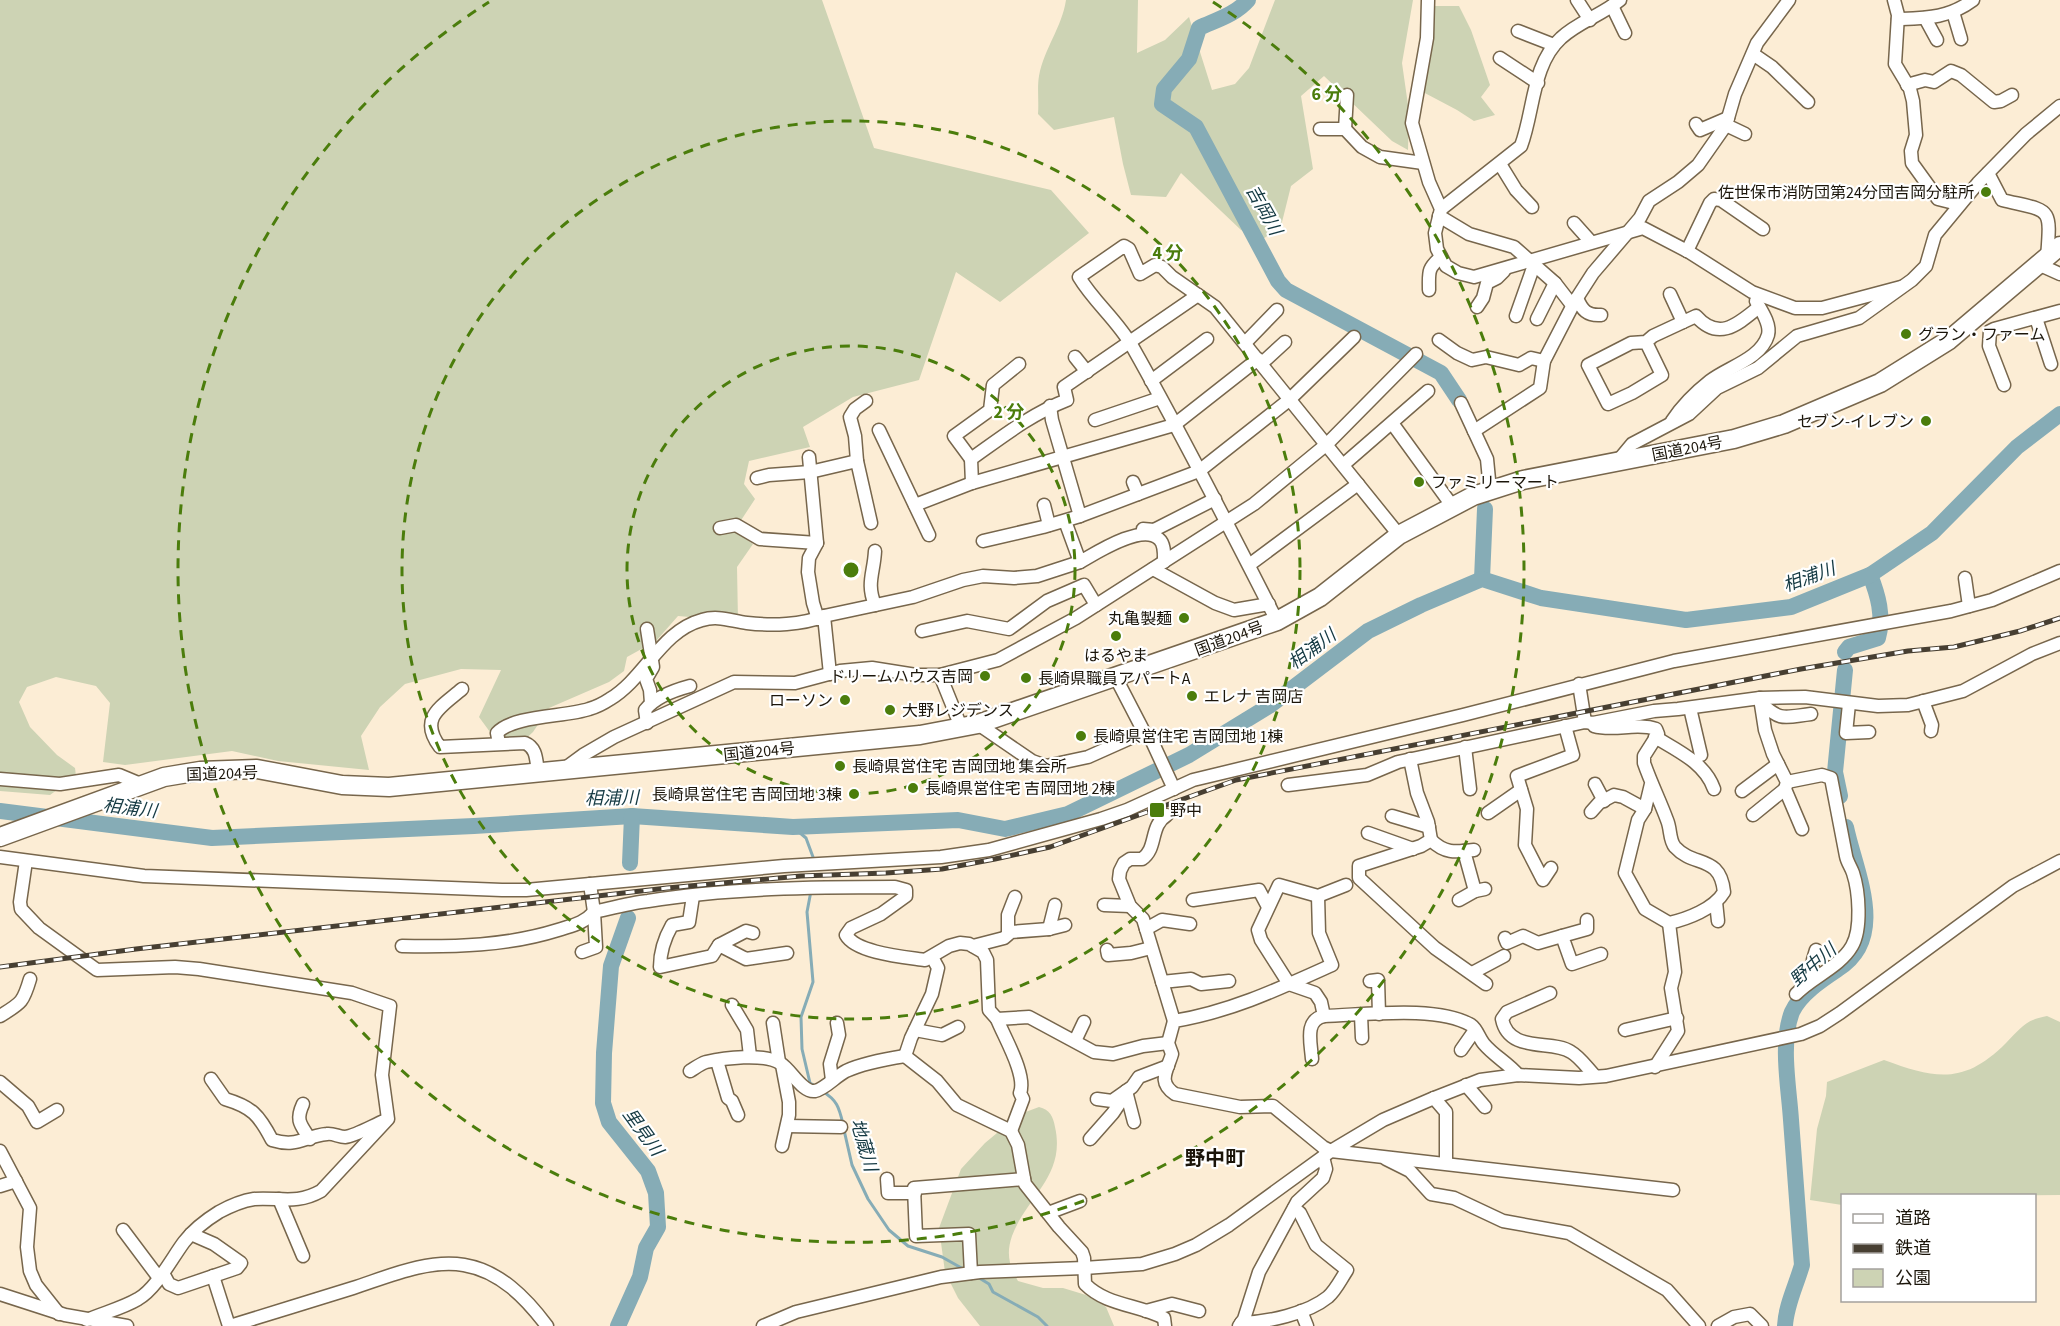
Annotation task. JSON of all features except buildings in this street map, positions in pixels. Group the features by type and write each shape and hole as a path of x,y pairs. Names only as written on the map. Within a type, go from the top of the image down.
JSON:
{"highway":[{"name":"国道204号","path":"0,837 164,777 200,771 257,769 342,785 390,788 920,735 969,726 1116,678 1277,621 1320,597 1399,535 1473,496 1523,480 1734,439 1817,411 1880,383 1949,340 2049,256"}],"street":[{"path":"1428,0 1427,38 1412,123 1440,212 1469,234 1514,247 1586,313 1593,316 1601,315"},
{"path":"1577,0 1590,20"},
{"path":"1474,430 1540,388 1545,361 1574,301 1593,273 1640,218 1649,201 1678,182 1698,165 1727,122 1735,94 1757,43 1789,0"},
{"path":"1894,0 1898,20 1895,64 1910,89 1913,101 1916,135 1911,152 1912,163 1938,199 1950,202 1978,183"},
{"path":"1898,20 1940,17 1973,0"},
{"path":"1625,33 1616,3 1562,37 1554,45 1542,65 1527,132 1521,146 1440,212 1435,233 1437,249 1446,266 1458,273 1474,277 1532,263 1591,242 1643,228 1687,250 1752,292 1795,308 1822,308 1902,287"},
{"path":"1953,12 1961,39"},
{"path":"1925,18 1937,40"},
{"path":"1518,31 1554,45"},
{"path":"1753,54 1772,66 1808,102"},
{"path":"1500,58 1538,83"},
{"path":"1907,85 1925,80 1934,82 1951,71 1961,75 1994,102 2012,95"},
{"path":"1347,94 1345,129 1362,147 1380,157 1424,163"},
{"path":"1616,463 1632,444 1689,414 1717,388 1758,368 1797,336 1859,318 1912,280 1926,266 1935,235 1978,183 2026,134 2060,106"},
{"path":"1696,124 1700,130 1727,122"},
{"path":"1727,122 1745,134"},
{"path":"1320,129 1345,129"},
{"path":"1500,164 1516,190 1532,207"},
{"path":"1988,173 2002,200 2042,209 2047,214 2049,256 2060,274"},
{"path":"1687,250 1714,199 1721,200 1763,229"},
{"path":"1574,224 1591,242"},
{"path":"1277,621 1228,523 1130,343 1108,313 1089,294 1079,277 1124,246 1130,249 1140,274 1155,266 1162,267 1172,278 1215,306 1399,535"},
{"path":"1429,290 1431,266 1441,257"},
{"path":"1516,316 1532,263"},
{"path":"1477,307 1483,298 1487,284 1508,267"},
{"path":"1541,315 1555,283"},
{"path":"1671,422 1681,408 1711,381 1756,353 1764,344 1768,334 1767,324 1752,292"},
{"path":"1670,294 1683,322"},
{"path":"971,459 1020,424 1050,406 1066,400 1064,387 1198,295"},
{"path":"1646,342 1662,375 1608,404 1588,365 1631,343 1646,342 1653,336 1696,316 1705,326 1712,329 1729,328 1735,326 1759,307"},
{"path":"1245,343 1277,310"},
{"path":"2004,385 1989,346 1990,331 2060,311"},
{"path":"2036,318 2051,364"},
{"path":"983,541 1065,521 1200,471 1289,400 1354,337"},
{"path":"1151,381 1207,339"},
{"path":"1438,340 1472,360 1486,357 1519,365 1531,358 1545,361"},
{"path":"915,505 972,483 1174,424 1285,342"},
{"path":"563,770 593,749 734,682 795,683 830,674 872,668 916,675 940,675 998,660 1096,605 1228,523 1254,504 1327,444 1416,354"},
{"path":"1075,357 1087,372"},
{"path":"972,483 971,459 954,436 990,410 993,385 1019,364"},
{"path":"1343,465 1428,391"},
{"path":"1095,420 1160,398"},
{"path":"866,401 855,409 850,417 871,523"},
{"path":"1461,403 1487,459 1490,490"},
{"path":"1050,406 1080,516"},
{"path":"1392,423 1453,507"},
{"path":"879,430 929,535"},
{"path":"809,458 817,543 809,558 808,572 813,603 821,617 830,674"},
{"path":"757,478 810,472 857,461"},
{"path":"1133,482 1138,494"},
{"path":"1249,565 1358,484"},
{"path":"1081,558 1109,539 1134,530 1154,530 1215,499"},
{"path":"1044,505 1049,525"},
{"path":"1065,521 1081,558"},
{"path":"720,528 736,525 760,539 817,543"},
{"path":"499,743 497,733 502,727 537,718 588,710 610,699 631,683 669,638 699,621 715,617 758,625 809,622 821,617 913,597 963,580 983,576 1014,578 1037,576 1081,558 1106,552 1123,539 1152,535 1160,539 1163,544 1164,562"},
{"path":"875,550 869,585 875,605"},
{"path":"1153,569 1215,603 1234,610 1269,604"},
{"path":"0,857 144,876 186,879 526,890 784,866 941,857 989,850 1101,819 1126,810 1171,783 1193,780 1463,715 1674,661 1951,611 1992,600 2060,571"},
{"path":"1965,578 1969,606"},
{"path":"922,631 968,621 1009,629 1047,601 1084,585 1096,605"},
{"path":"646,629 653,667 646,679 651,703"},
{"path":"1288,785 1367,775 1410,759 1585,722 1593,723 1653,711 1805,697 1849,704 1908,705 1964,692 2032,654 2060,643"},
{"path":"940,675 969,726 1032,761 1046,766 1088,756 1148,735"},
{"path":"647,723 645,710 651,703 688,686 675,677"},
{"path":"1116,678 1148,735 1171,783"},
{"path":"1579,684 1585,722"},
{"path":"462,688 434,713 429,726 440,747 525,743 535,750 538,772"},
{"path":"1761,700 1772,713 1781,717 1811,714"},
{"path":"1761,700 1765,730 1802,829"},
{"path":"1923,701 1932,725 1931,731"},
{"path":"1849,704 1846,733 1869,732"},
{"path":"1690,708 1701,755"},
{"path":"1585,722 1598,727 1617,729 1650,726 1656,729 1658,734 1644,756 1644,763 1668,823 1672,844 1678,850 1714,867 1720,875 1724,892 1720,899 1686,919 1669,924 1645,909 1625,873 1638,820 1645,808 1651,784"},
{"path":"1551,868 1543,880 1525,845 1527,809 1517,776 1573,755 1565,726"},
{"path":"1655,737 1686,755 1701,767 1714,789"},
{"path":"1465,747 1470,789"},
{"path":"1410,759 1431,840 1439,849 1452,853 1469,851 1480,890 1459,900"},
{"path":"1742,792 1778,764"},
{"path":"0,779 60,784 119,775 143,785"},
{"path":"1759,814 1786,785 1822,775 1831,778 1847,860 1853,873 1858,907 1857,930 1852,946 1838,961 1796,994"},
{"path":"1595,784 1604,801"},
{"path":"1488,813 1521,790"},
{"path":"1591,812 1614,795 1645,808"},
{"path":"1167,815 1160,820 1154,832 1151,851 1142,860 1130,859 1124,863 1119,879 1130,906 1143,920 1174,1021 1168,1043 1172,1054 1164,1080 1166,1088 1175,1094 1240,1107 1273,1106 1323,1147 1327,1154 1323,1178 1297,1202 1259,1272 1240,1324 1257,1323 1301,1311 1326,1298 1347,1269 1316,1245 1300,1213 1294,1208"},
{"path":"1392,816 1429,827"},
{"path":"1368,833 1413,849"},
{"path":"1431,840 1413,849 1359,866 1359,878 1435,948 1486,984"},
{"path":"26,861 21,909 39,928 97,970 175,967 200,969 352,993 390,1006 382,1075 388,1119"},
{"path":"763,1326 796,1312 941,1277 971,1273 1142,1264 1175,1254 1196,1245 1230,1225 1327,1154 1383,1120 1480,1080 1518,1075 1579,1078 1606,1076 1801,1035 1840,1013 2013,886 2060,861"},
{"path":"588,953 596,947 590,884"},
{"path":"1324,1016 1321,1002 1315,993 1289,984 1261,940 1258,930 1279,885 1318,896 1346,885"},
{"path":"402,946 473,946 537,937 585,921 594,912 647,901 825,887 895,887 906,890 906,896 881,914 851,928 846,935 849,940 863,948 925,960 949,946 960,943 973,946 983,952 987,960 989,1010 997,1019 1010,1046 1023,1086 1020,1093 1023,1099 1011,1131"},
{"path":"1193,900 1259,890 1268,907"},
{"path":"693,896 689,922 672,925 667,934 660,952 659,969 712,956 719,945 746,931 753,933"},
{"path":"1174,1021 1203,1017 1240,1005 1332,964 1319,933 1318,896"},
{"path":"1008,934 1008,915 1015,897"},
{"path":"1716,902 1718,921"},
{"path":"1049,929 1055,904"},
{"path":"1104,905 1130,906"},
{"path":"1146,929 1162,920 1190,924"},
{"path":"1505,938 1507,943 1527,933 1538,943 1587,929 1587,920"},
{"path":"1654,1067 1678,1031 1671,988 1675,972 1669,924"},
{"path":"973,946 1004,938 1011,932 1049,929 1065,925"},
{"path":"1562,936 1572,964 1601,954"},
{"path":"719,945 746,959 783,957"},
{"path":"1107,950 1108,955 1151,948"},
{"path":"1811,980 1816,950"},
{"path":"1472,974 1504,956"},
{"path":"905,1056 932,994 938,968 932,957"},
{"path":"1162,982 1191,979 1201,984 1215,978 1229,981"},
{"path":"0,1016 20,1003 30,980"},
{"path":"1370,981 1378,980 1379,1014"},
{"path":"1550,993 1507,1012 1502,1019 1503,1024 1518,1040 1570,1051 1595,1076"},
{"path":"732,1005 747,1030 750,1056"},
{"path":"1312,1059 1310,1029 1317,1017 1434,1013 1461,1020 1475,1030 1483,1043 1518,1075"},
{"path":"1361,1015 1362,1038"},
{"path":"997,1019 1029,1017 1094,1052 1113,1054 1143,1046 1168,1043"},
{"path":"1625,1030 1645,1030 1677,1018"},
{"path":"773,1023 789,1102 782,1146"},
{"path":"832,1080 830,1064 839,1035 837,1023"},
{"path":"1075,1041 1084,1023"},
{"path":"915,1030 942,1035 958,1027"},
{"path":"1461,1050 1475,1030"},
{"path":"690,1071 704,1063 750,1056 781,1064 793,1074 803,1088 817,1091 849,1070 905,1056"},
{"path":"905,1056 937,1081 957,1104 1011,1131 1018,1144 1025,1184 1082,1252 1085,1284 1094,1292 1113,1302 1164,1318 1165,1326"},
{"path":"717,1061 728,1098 732,1101 738,1115"},
{"path":"1097,1099 1112,1101 1132,1088 1139,1077 1168,1066"},
{"path":"211,1079 225,1100 242,1103 262,1121 272,1140 290,1144 327,1133 345,1137 388,1119"},
{"path":"0,1082 28,1106 37,1122 57,1110"},
{"path":"1466,1085 1485,1107"},
{"path":"1126,1091 1134,1122"},
{"path":"1434,1098 1446,1112 1446,1163"},
{"path":"1090,1139 1119,1104 1116,1099"},
{"path":"303,1104 298,1114 299,1121 310,1139"},
{"path":"87,1320 140,1299 198,1226 240,1202 307,1199 321,1191 388,1119"},
{"path":"786,1126 841,1127"},
{"path":"0,1151 30,1208 27,1247 30,1272 36,1285 62,1318"},
{"path":"1327,1154 1380,1155 1673,1190"},
{"path":"1380,1155 1410,1171 1431,1194 1454,1198 1503,1221 1569,1233 1666,1290 1698,1326"},
{"path":"887,1179 888,1193 915,1193"},
{"path":"971,1273 969,1234 916,1236 914,1188 937,1182 1024,1179"},
{"path":"1,1189 16,1181"},
{"path":"279,1199 303,1256"},
{"path":"1048,1213 1080,1201"},
{"path":"123,1230 169,1284 178,1288 237,1268 240,1263 214,1244 191,1234"},
{"path":"213,1276 229,1326 398,1274 433,1265 464,1265 490,1273 512,1286 547,1326"},
{"path":"0,1294 62,1318 127,1326"},
{"path":"1146,1311 1172,1304 1199,1311"},
{"path":"1301,1311 1307,1326"},
{"path":"1718,1326 1734,1317 1750,1314 1762,1326"}],"green space":[{"path":"0,0 822,0 874,148 1051,190 1089,233 1000,302 956,272 919,380 853,397 803,427 810,447 749,461 744,484 755,499 734,531 753,544 737,567 738,621 678,616 656,641 627,657 624,671 609,682 549,708 533,732 518,746 498,743 479,717 501,670 461,669 405,684 380,707 361,736 369,770 278,761 232,751 125,765 103,762 110,703 96,686 56,677 27,687 19,702 30,727 57,755 75,768 76,776 50,795 0,791"},
{"path":"1066,0 1138,0 1137,53 1165,40 1189,17 1212,90 1235,84 1249,68 1275,0 1413,0 1402,63 1409,112 1408,150 1392,141 1324,76 1301,96 1313,169 1291,186 1281,226 1263,239 1241,230 1181,173 1166,197 1131,195 1114,117 1054,130 1038,114 1038,81 1041,66 1061,19"},
{"path":"1433,6 1459,6 1471,30 1490,85 1481,97 1495,115 1474,121 1421,91"},
{"path":"2047,1016 2060,1022 2060,1195 1841,1194 1841,1205 1810,1200 1817,1129 1826,1096 1827,1082 1884,1060 1934,1074 1963,1072 1991,1057 2028,1022"},
{"path":"1039,1107 1048,1112 1053,1120 1057,1144 1055,1159 1043,1185 1012,1236 1009,1254 1012,1270 1018,1281 1043,1288 1063,1288 1086,1295 1106,1307 1114,1326 980,1326 958,1298 945,1272 939,1228 961,1169 985,1143 1009,1123 1023,1113"}],"waterway":[{"name":"吉岡川","path":"1248,0 1231,13 1199,28 1189,59 1164,89 1162,104 1196,127 1278,281 1286,290 1441,373 1459,400"},
{"name":"相浦川","path":"0,811 212,838 632,816 793,827 958,820 1005,829 1068,814 1189,755 1269,706 1368,631 1482,579 1541,598 1686,620 1791,607 1870,575 1932,533 2017,447 2060,414"},
{"name":"吉岡川","path":"1482,579 1485,509"},
{"name":"野中川","path":"1845,652 1849,647 1878,638 1879,606 1870,575"},
{"name":"野中川","path":"1840,796 1835,772 1845,670"},
{"name":"里見川","path":"630,863 632,816"},
{"name":"地蔵川","path":"793,827 806,838 813,857"},
{"name":"野中川","path":"1785,1326 1789,1303 1802,1265 1786,1066 1786,1037 1792,1012 1800,999 1853,956 1862,940 1865,922 1864,902 1846,827"},
{"name":"地蔵川","path":"811,891 807,912 813,982 801,1017 802,1049 810,1083 817,1087"},
{"name":"里見川","path":"618,1326 640,1277 646,1248 658,1227 656,1193 648,1171 609,1122 603,1103 604,1053 611,966 628,918"},
{"name":"地蔵川","path":"822,1091 837,1104 843,1124"},
{"name":"地蔵川","path":"844,1130 852,1165 868,1199 889,1230 908,1246 942,1257 965,1270"},
{"name":"地蔵川","path":"976,1276 989,1284 993,1292 1038,1317 1047,1326"}],"railway":[{"path":"0,967 136,949 667,888 801,876 942,869 1050,847 1236,780 1801,669 1908,651 1954,647 2020,631 2060,618"}],"place":[{"name":"佐世保市消防団第24分団吉岡分駐所","path":"1986,192"},
{"name":"グラン・ファーム","path":"1906,334"},
{"name":"セブン-イレブン","path":"1926,421"},
{"name":"ファミリーマート","path":"1419,482"},
{"name":"丸亀製麺","path":"1184,618"},
{"name":"はるやま","path":"1116,636"},
{"name":"ドリームハウス吉岡","path":"985,676"},
{"name":"長崎県職員アパートA","path":"1026,678"},
{"name":"エレナ 吉岡店","path":"1192,696"},
{"name":"ローソン","path":"845,700"},
{"name":"大野レジデンス","path":"890,710"},
{"name":"長崎県営住宅 吉岡団地 1棟","path":"1081,736"},
{"name":"長崎県営住宅 吉岡団地 集会所","path":"840,766"},
{"name":"長崎県営住宅 吉岡団地 2棟","path":"913,788"},
{"name":"長崎県営住宅 吉岡団地 3棟","path":"854,794"},
{"name":"野中","path":"1157,810"}],"district":[{"name":"野中町","path":"1215,1158"}]}
